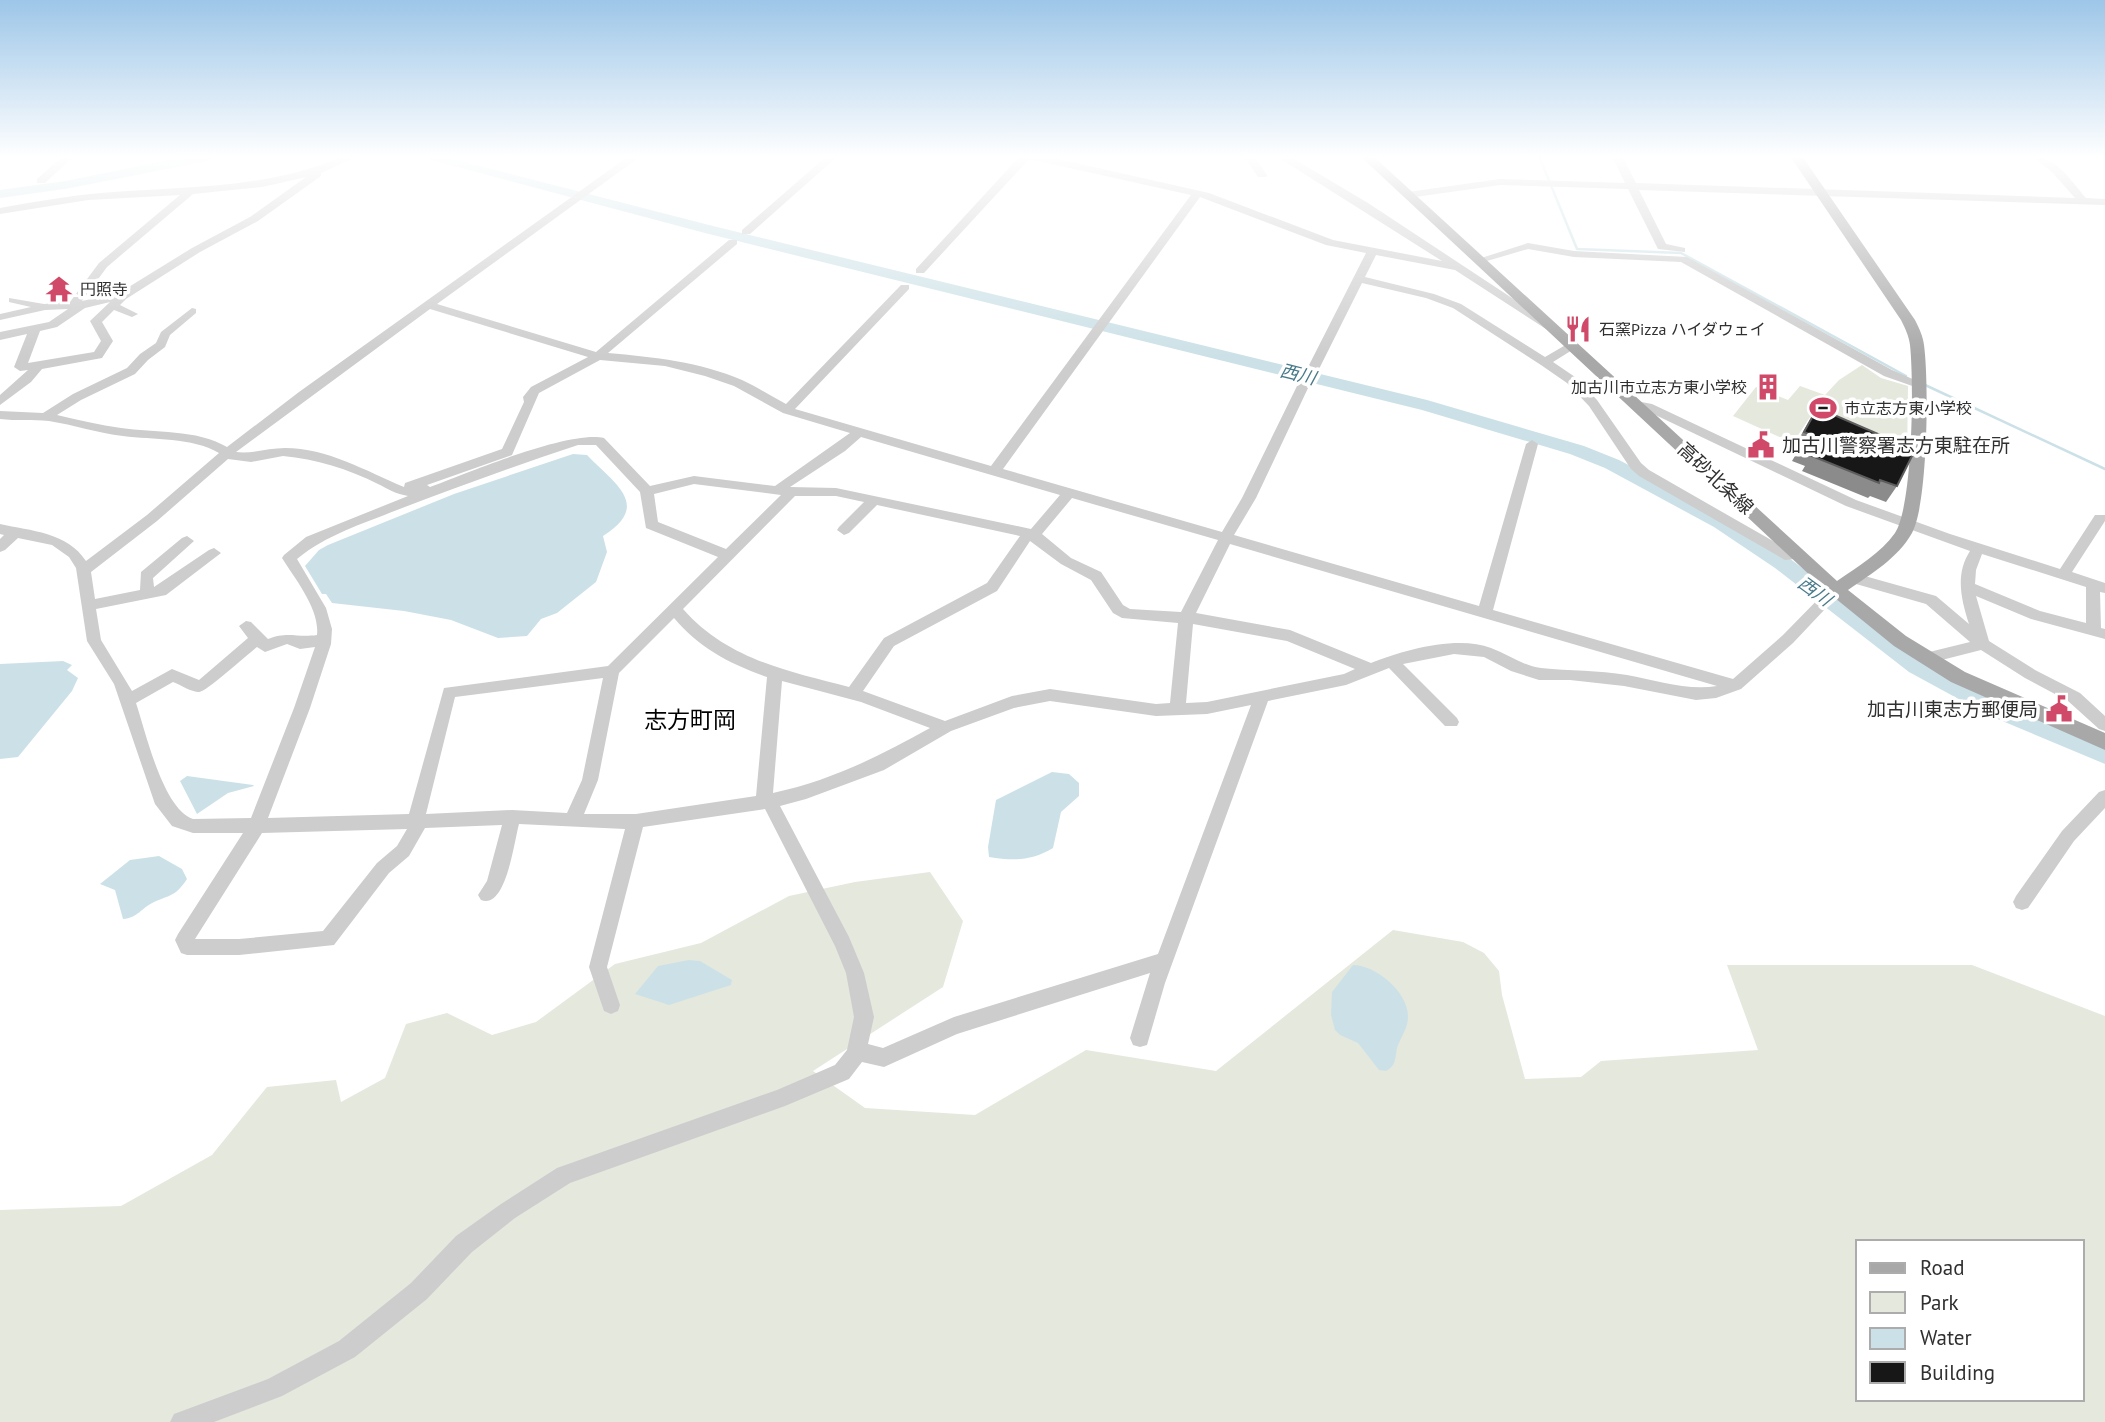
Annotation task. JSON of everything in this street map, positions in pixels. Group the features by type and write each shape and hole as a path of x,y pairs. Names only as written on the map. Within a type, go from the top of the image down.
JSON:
{"main road":[{"name":"高砂北条線","path":"1438,222 1799,555 1830,595 1926,658 1984,690 2105,742"},
{"path":"1830,595 1887,552 1909,524 1915,475 1918,381 1917,345 1908,320 1841,222"}],"street":[{"path":"2,333 53,325 78,305 103,265 153,222"},
{"path":"35,329 21,369 98,355 107,341 96,321 118,301 195,250 248,222"},
{"path":"84,570 152,517 226,453 309,390 545,222"},
{"path":"746,232 757,222"},
{"path":"920,271 966,222"},
{"path":"995,470 1176,222"},
{"path":"1273,222 1305,235 1372,252 1458,267"},
{"path":"1390,222 1561,334"},
{"path":"1650,222 1662,247 1689,251 1692,254 1684,259"},
{"path":"398,490 502,456 510,447 530,402 528,397 535,390 598,356 733,242"},
{"path":"1480,260 1528,246 1574,254 1684,259 1888,373 1918,381"},
{"path":"1311,373 1372,252"},
{"path":"1359,279 1430,296 1457,306 1571,380 1593,402 1636,466 1644,473 1790,557 1799,555"},
{"path":"787,410 905,287"},
{"path":"13,299 44,307"},
{"path":"0,317 44,307 118,301 132,314"},
{"path":"430,306 598,356 665,362 709,373 738,383 787,410 859,432 1736,685"},
{"path":"46,417 77,397 131,371 161,345 165,334 192,311"},
{"path":"1545,362 1573,345"},
{"path":"0,401 27,379 37,366"},
{"path":"1177,710 1186,618 1303,386"},
{"path":"1636,405 1648,407 1746,456 1854,504 2099,586 2099,633 2036,615 1968,587"},
{"path":"0,415 46,417 121,432 188,439 215,445 226,453 251,458 283,452 305,454 329,460 383,481 398,490 410,492 468,477"},
{"path":"573,820 590,780 612,671 730,556 806,467 842,450 859,432"},
{"path":"612,671 449,691 418,820 402,851 383,868 328,940 239,947 187,947 184,940 256,827 302,708 323,640 325,629 319,608 289,558 298,549 322,536 468,477 560,444 588,440 598,441 611,452 647,491 651,526 730,556"},
{"path":"1485,612 1532,444"},
{"path":"647,491 694,480 785,491 836,492 957,516 1034,535 1066,561 1096,576 1118,609 1135,615 1186,618 1290,636 1368,668"},
{"path":"853,694 889,642 992,587 1025,538 1034,535 1070,492"},
{"path":"844,530 873,501"},
{"path":"2064,575 2074,555 2100,518"},
{"path":"0,529 56,541 66,546 84,570 94,641 121,683 167,811 178,821 192,826 256,827 512,817 609,823 636,821 800,794 878,765 945,727 1012,702 1050,695 1177,710 1207,708 1346,679 1391,661 1466,648 1487,652 1516,667 1539,674 1570,674 1624,680 1696,694 1716,692 1736,685 1788,639 1830,595"},
{"path":"0,547 16,531"},
{"path":"147,594 146,576 187,541"},
{"path":"1979,548 1970,558 1967,593 1983,644"},
{"path":"89,605 147,594 168,587 187,569 214,552"},
{"path":"1854,578 1931,600 1983,644 2030,674 2074,697 2105,725"},
{"path":"675,610 684,622 726,655 749,666 853,694 945,727"},
{"path":"246,626 267,646 285,638 298,640 300,643 323,640"},
{"path":"127,701 174,675 201,687 216,671 257,639"},
{"path":"1926,658 1983,644"},
{"path":"1391,661 1409,690 1451,722"},
{"path":"182,1422 188,1417 226,1407 274,1388 347,1349 419,1291 464,1244 508,1210 564,1175 832,1077 842,1072 853,1060 864,1017 855,973 843,943 767,801 775,673"},
{"path":"1140,1038 1165,960 1262,696"},
{"path":"2022,902 2068,836 2105,797"},
{"path":"487,895 495,884 512,817"},
{"path":"611,1005 598,967 636,821"},
{"path":"857,1051 884,1058 954,1026 1165,960"}],"green space":[{"name":"市立志方東小学校","path":"1862,365 1881,378 1908,386 1907,458 1810,417 1793,443 1733,416 1756,387 1788,400 1800,386 1825,395 1839,380"},
{"path":"930,872 963,921 943,987 813,1071 865,1108 975,1115 1086,1050 1216,1071 1393,930 1463,942 1484,953 1499,971 1502,995 1525,1079 1581,1077 1601,1061 1758,1050 1727,965 1972,965 2105,1016 2105,1422 0,1422 0,1210 121,1206 212,1155 267,1087 336,1080 341,1102 385,1078 406,1024 447,1013 492,1035 536,1022 615,964 701,943 789,896 855,882"}],"water":[{"path":"573,454 587,455 617,485 627,504 625,514 618,525 603,536 607,552 596,582 557,613 541,619 527,636 498,638 451,620 404,611 332,603 326,594 322,594 305,566 319,550 328,545 454,494"},
{"path":"63,661 72,665 67,670 78,678 72,691 18,757 0,759 0,664"},
{"path":"1052,772 1069,774 1079,783 1079,796 1061,812 1053,848 1022,859 989,857 988,847 996,800"},
{"path":"187,776 254,786 228,793 197,814 180,781"},
{"path":"159,856 182,869 187,879 172,894 150,904 132,917 123,919 115,890 100,884 130,860"},
{"path":"689,960 700,961 732,980 731,985 669,1005 635,994 658,966"},
{"path":"1353,965 1371,970 1390,982 1407,1008 1407,1026 1393,1064 1386,1071 1379,1070 1358,1043 1335,1030 1331,1015 1332,992"}],"building":[{"path":"1820,403 1837,409 1834,415 1915,450 1897,486 1880,480 1879,483 1812,456 1816,451 1802,446 1809,434 1804,432"}],"waterway":[{"name":"西川","path":"680,222 1427,406 1577,450 1612,464 1721,522 1782,563 1917,666 1996,709 2105,755"},
{"path":"1566,222 1577,249 1681,253 1906,376"},
{"path":"1923,384 2105,469"}],"place":[{"name":"円照寺","path":"59,289"},
{"name":"石窯Pizza ハイダウェイ","path":"1578,329"},
{"name":"加古川市立志方東小学校","path":"1768,387"},
{"name":"市立志方東小学校","path":"1823,408"},
{"name":"加古川警察署志方東駐在所","path":"1761,445"},
{"name":"加古川東志方郵便局","path":"2059,709"}],"district":[{"name":"志方町岡","path":"690,719"}]}
